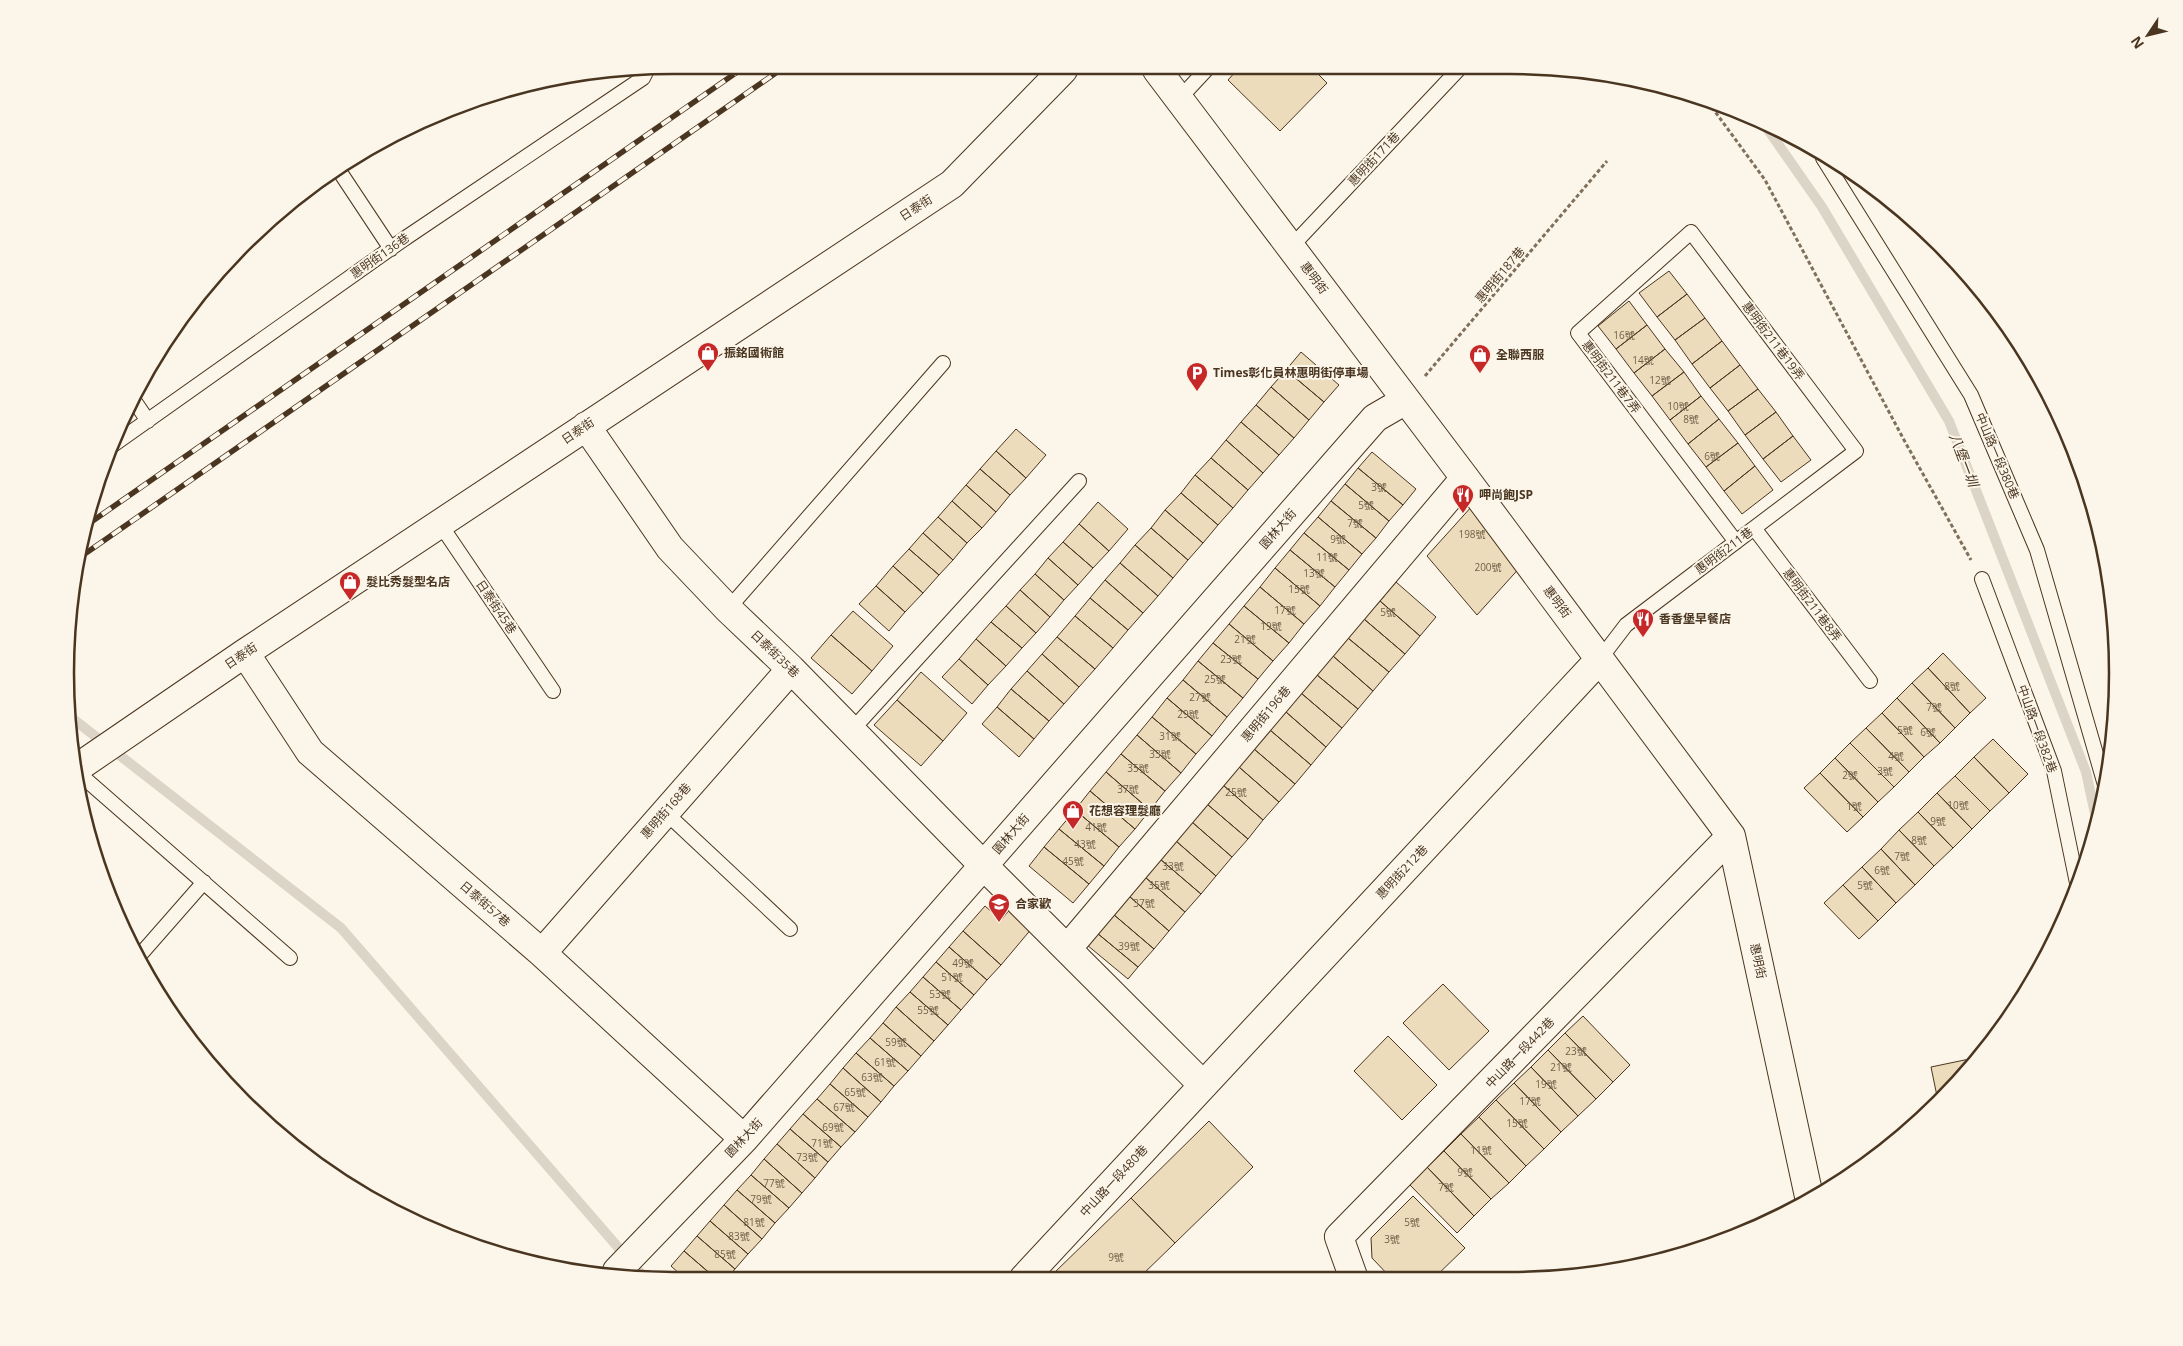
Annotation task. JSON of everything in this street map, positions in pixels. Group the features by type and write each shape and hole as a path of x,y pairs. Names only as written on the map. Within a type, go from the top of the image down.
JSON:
{"street":[{"name":"日泰街","path":"81,766 245,653 952,184 1059,74"},
{"name":"惠明街","path":"1160,74 1465,478 1731,836 1808,1193"},
{"name":"園林大街","path":"619,1269 744,1139 1375,418 1406,400"},
{"name":"日泰街35巷","path":"586,426 670,548 728,609 791,669 984,866 1204,1085"},
{"name":"惠明街196巷","path":"1067,949 1465,478"},
{"name":"日泰街57巷","path":"245,653 310,752 542,953 744,1139"},
{"name":"惠明街212巷","path":"1204,1085 1600,659"},
{"name":"惠明街168巷","path":"542,953 791,669"},
{"name":"中山路一段442巷","path":"1352,1272 1339,1237 1731,836"},
{"name":"中山路一段480巷","path":"1030,1272 1204,1085"}],"lane":[{"path":"1179,99 1202,74"},
{"name":"惠明街171巷","path":"1290,248 1454,74"},
{"name":"惠明街136巷","path":"121,439 391,249 643,78 645,75"},
{"name":"中山路一段380巷","path":"1827,165 1971,395 2037,550 2101,771"},
{"path":"341,174 391,249"},
{"name":"惠明街211巷19弄","path":"1691,232 1856,451"},
{"name":"惠明街211巷7弄","path":"1691,232 1578,334 1736,542"},
{"path":"728,609 943,363"},
{"path":"137,406 148,421"},
{"name":"惠明街211巷","path":"1600,659 1626,625 1856,451"},
{"path":"852,730 1079,481"},
{"name":"日泰街45巷","path":"440,524 553,691"},
{"name":"惠明街211巷8弄","path":"1754,528 1870,681"},
{"name":"中山路一段382巷","path":"1982,579 2054,771 2075,872"},
{"path":"83,777 290,958"},
{"path":"665,812 790,929"},
{"path":"143,952 204,882"}],"path":[{"path":"1714,110 1765,180 1904,440 1982,579"},
{"name":"惠明街187巷","path":"1406,400 1607,161"}],"building":[{"path":"1233,74 1318,74 1327,83 1280,131 1228,80"},
{"path":"1669,271 1687,294 1657,317 1639,293"},
{"path":"1687,294 1705,318 1675,340 1657,317"},
{"path":"1629,301 1647,325 1616,349 1598,326"},
{"path":"1705,318 1722,341 1692,364 1675,340"},
{"path":"1647,325 1665,349 1634,373 1616,349"},
{"path":"1722,341 1740,365 1710,388 1692,364"},
{"path":"1665,349 1684,372 1652,396 1634,373"},
{"path":"1301,352 1339,385 1324,402 1286,370"},
{"path":"1740,365 1758,389 1728,411 1710,388"},
{"path":"1286,370 1324,402 1309,420 1271,387"},
{"path":"1684,372 1701,396 1670,420 1652,396"},
{"path":"1271,387 1309,420 1294,438 1256,405"},
{"path":"1758,389 1776,412 1745,435 1728,411"},
{"path":"1701,396 1719,419 1688,444 1670,420"},
{"path":"1256,405 1294,438 1279,455 1241,422"},
{"path":"1776,412 1793,436 1763,459 1745,435"},
{"path":"1719,419 1738,443 1706,467 1688,444"},
{"path":"1241,422 1279,455 1263,473 1226,440"},
{"path":"1016,429 1046,455 1026,478 996,451"},
{"path":"1793,436 1811,460 1781,482 1763,459"},
{"path":"1226,440 1263,473 1248,490 1211,458"},
{"path":"1738,443 1755,466 1724,491 1706,467"},
{"path":"996,451 1026,478 1010,495 980,469"},
{"path":"1372,452 1416,489 1403,505 1358,468"},
{"path":"1211,458 1248,490 1233,508 1195,475"},
{"path":"1755,466 1773,490 1742,514 1724,491"},
{"path":"1358,468 1403,505 1389,521 1345,484"},
{"path":"980,469 1010,495 996,512 966,485"},
{"path":"1195,475 1233,508 1218,525 1181,493"},
{"path":"1345,484 1389,521 1376,538 1331,501"},
{"path":"966,485 996,512 982,528 952,501"},
{"path":"1181,493 1218,525 1203,543 1165,510"},
{"path":"952,501 982,528 967,543 938,517"},
{"path":"1331,501 1376,538 1362,554 1318,517"},
{"path":"1098,502 1128,529 1109,551 1079,524"},
{"path":"1473,505 1523,564 1477,615 1427,556"},
{"path":"1165,510 1203,543 1188,560 1151,528"},
{"path":"938,517 967,543 953,560 923,533"},
{"path":"1318,517 1362,554 1349,570 1304,533"},
{"path":"1079,524 1109,551 1093,568 1063,542"},
{"path":"1151,528 1188,560 1173,578 1135,545"},
{"path":"923,533 953,560 939,575 909,549"},
{"path":"1304,533 1349,570 1335,587 1290,550"},
{"path":"1063,542 1093,568 1078,585 1048,558"},
{"path":"1135,545 1173,578 1158,596 1120,563"},
{"path":"909,549 939,575 923,593 893,566"},
{"path":"1290,550 1335,587 1320,606 1275,568"},
{"path":"1048,558 1078,585 1064,600 1035,574"},
{"path":"1120,563 1158,596 1143,613 1105,580"},
{"path":"893,566 923,593 905,612 876,586"},
{"path":"1275,568 1320,606 1304,624 1260,587"},
{"path":"1035,574 1064,600 1050,617 1020,590"},
{"path":"1105,580 1143,613 1128,630 1090,598"},
{"path":"1396,582 1436,617 1420,636 1380,601"},
{"path":"876,586 905,612 889,631 859,604"},
{"path":"1260,587 1304,624 1289,643 1244,606"},
{"path":"1020,590 1050,617 1036,633 1006,606"},
{"path":"1090,598 1128,630 1113,648 1075,616"},
{"path":"1380,601 1420,636 1405,654 1364,619"},
{"path":"1006,606 1036,633 1022,648 991,622"},
{"path":"1244,606 1289,643 1273,661 1229,624"},
{"path":"853,611 893,646 872,671 831,635"},
{"path":"1075,616 1113,648 1095,669 1057,637"},
{"path":"1364,619 1405,654 1389,672 1348,638"},
{"path":"991,622 1022,648 1006,666 976,639"},
{"path":"1229,624 1273,661 1258,679 1213,643"},
{"path":"831,635 872,671 852,694 811,658"},
{"path":"1057,637 1095,669 1079,687 1042,654"},
{"path":"1348,638 1389,672 1373,691 1333,656"},
{"path":"976,639 1006,666 988,685 959,659"},
{"path":"1213,643 1258,679 1243,698 1198,661"},
{"path":"1943,653 1986,698 1970,713 1928,668"},
{"path":"1042,654 1079,687 1064,704 1027,671"},
{"path":"1333,656 1373,691 1358,709 1317,675"},
{"path":"959,659 988,685 972,704 942,677"},
{"path":"1198,661 1243,698 1227,717 1183,680"},
{"path":"1928,668 1970,713 1955,728 1912,683"},
{"path":"1027,671 1064,704 1049,721 1011,689"},
{"path":"921,672 967,713 943,741 897,700"},
{"path":"1317,675 1358,709 1342,728 1301,693"},
{"path":"1183,680 1227,717 1212,736 1167,698"},
{"path":"1912,683 1955,728 1940,743 1897,698"},
{"path":"1011,689 1049,721 1034,739 997,707"},
{"path":"1301,693 1342,728 1326,747 1286,712"},
{"path":"1167,698 1212,736 1196,754 1152,717"},
{"path":"1897,698 1940,743 1924,757 1882,713"},
{"path":"897,700 943,741 921,766 874,725"},
{"path":"997,707 1034,739 1019,757 982,724"},
{"path":"1286,712 1326,747 1311,765 1270,730"},
{"path":"1882,713 1924,757 1909,772 1866,728"},
{"path":"1152,717 1196,754 1181,773 1137,735"},
{"path":"1866,728 1909,772 1894,787 1850,743"},
{"path":"1270,730 1311,765 1295,784 1254,749"},
{"path":"1137,735 1181,773 1165,791 1121,754"},
{"path":"1993,739 2028,774 2009,793 1974,757"},
{"path":"1850,743 1894,787 1878,802 1835,758"},
{"path":"1254,749 1295,784 1279,802 1239,767"},
{"path":"1121,754 1165,791 1150,810 1106,772"},
{"path":"1974,757 2009,793 1990,811 1955,776"},
{"path":"1835,758 1878,802 1863,817 1820,773"},
{"path":"1239,767 1279,802 1263,820 1223,785"},
{"path":"1106,772 1150,810 1135,829 1090,791"},
{"path":"1820,773 1863,817 1847,832 1804,788"},
{"path":"1955,776 1990,811 1972,829 1937,793"},
{"path":"1223,785 1263,820 1248,839 1207,804"},
{"path":"1090,791 1135,829 1119,847 1075,810"},
{"path":"1937,793 1972,829 1953,848 1918,812"},
{"path":"1207,804 1248,839 1232,857 1192,822"},
{"path":"1075,810 1119,847 1104,866 1059,829"},
{"path":"1918,812 1953,848 1934,866 1899,830"},
{"path":"1192,822 1232,857 1216,876 1176,841"},
{"path":"1059,829 1104,866 1089,884 1044,847"},
{"path":"1899,830 1934,866 1915,885 1881,849"},
{"path":"1176,841 1216,876 1201,894 1160,859"},
{"path":"1044,847 1089,884 1073,903 1029,866"},
{"path":"1881,849 1915,885 1896,903 1862,867"},
{"path":"1160,859 1201,894 1185,912 1145,877"},
{"path":"1862,867 1896,903 1878,921 1843,885"},
{"path":"1145,877 1185,912 1169,931 1129,896"},
{"path":"1843,885 1878,921 1859,939 1824,903"},
{"path":"1129,896 1169,931 1154,949 1113,914"},
{"path":"985,906 1001,920 1011,908 1033,927 1001,965 963,931"},
{"path":"1113,914 1154,949 1138,967 1097,933"},
{"path":"963,931 1001,965 987,980 949,947"},
{"path":"1097,933 1138,967 1128,979 1087,945"},
{"path":"949,947 987,980 974,995 936,962"},
{"path":"936,962 974,995 961,1010 923,977"},
{"path":"923,977 961,1010 948,1025 910,992"},
{"path":"1443,984 1489,1031 1449,1070 1403,1023"},
{"path":"910,992 948,1025 934,1041 896,1007"},
{"path":"896,1007 934,1041 921,1056 883,1023"},
{"path":"1583,1016 1630,1065 1613,1082 1565,1033"},
{"path":"883,1023 921,1056 908,1071 870,1038"},
{"path":"1565,1033 1613,1082 1596,1099 1548,1050"},
{"path":"1388,1036 1437,1085 1402,1120 1354,1071"},
{"path":"870,1038 908,1071 894,1086 856,1053"},
{"path":"1548,1050 1596,1099 1578,1116 1531,1067"},
{"path":"856,1053 894,1086 881,1102 843,1068"},
{"path":"1968,1059 1937,1094 1931,1067"},
{"path":"1531,1067 1578,1116 1561,1132 1514,1083"},
{"path":"843,1068 881,1102 868,1117 830,1084"},
{"path":"1514,1083 1561,1132 1544,1149 1496,1100"},
{"path":"830,1084 868,1117 855,1132 817,1099"},
{"path":"817,1099 855,1132 841,1147 803,1114"},
{"path":"1496,1100 1544,1149 1526,1166 1479,1117"},
{"path":"803,1114 841,1147 828,1162 790,1129"},
{"path":"1479,1117 1526,1166 1509,1183 1461,1134"},
{"path":"1209,1121 1253,1167 1175,1243 1131,1198"},
{"path":"790,1129 828,1162 815,1178 777,1144"},
{"path":"1461,1134 1509,1183 1491,1199 1444,1151"},
{"path":"777,1144 815,1178 802,1193 764,1159"},
{"path":"1444,1151 1491,1199 1474,1216 1427,1167"},
{"path":"764,1159 802,1193 789,1208 751,1175"},
{"path":"1427,1167 1474,1216 1457,1233 1409,1184"},
{"path":"751,1175 789,1208 775,1223 737,1190"},
{"path":"737,1190 775,1223 762,1239 724,1205"},
{"path":"1413,1196 1465,1248 1440,1272 1385,1272 1372,1258 1371,1238"},
{"path":"1131,1198 1175,1243 1145,1272 1055,1272"},
{"path":"724,1205 762,1239 748,1254 710,1221"},
{"path":"710,1221 748,1254 735,1269 697,1236"},
{"path":"697,1236 735,1269 732,1272 708,1272 684,1251"},
{"path":"684,1251 708,1272 678,1272 671,1266"}],"waterway":[{"name":"八堡一圳","path":"1771,134 1822,207 1949,421 2086,772 2094,808"},
{"path":"76,721 341,928 639,1271"}],"railway":[{"path":"93,520 734,74"},
{"path":"86,553 774,74"}],"place":[{"name":"振銘國術館","path":"708,372"},
{"name":"全聯西服","path":"1480,374"},
{"name":"Times彰化員林惠明街停車場","path":"1197,392"},
{"name":"呷尚飽JSP","path":"1463,514"},
{"name":"髮比秀髮型名店","path":"350,601"},
{"name":"香香堡早餐店","path":"1643,638"},
{"name":"花想容理髮廳","path":"1073,830"},
{"name":"合家歡","path":"999,923"}]}
